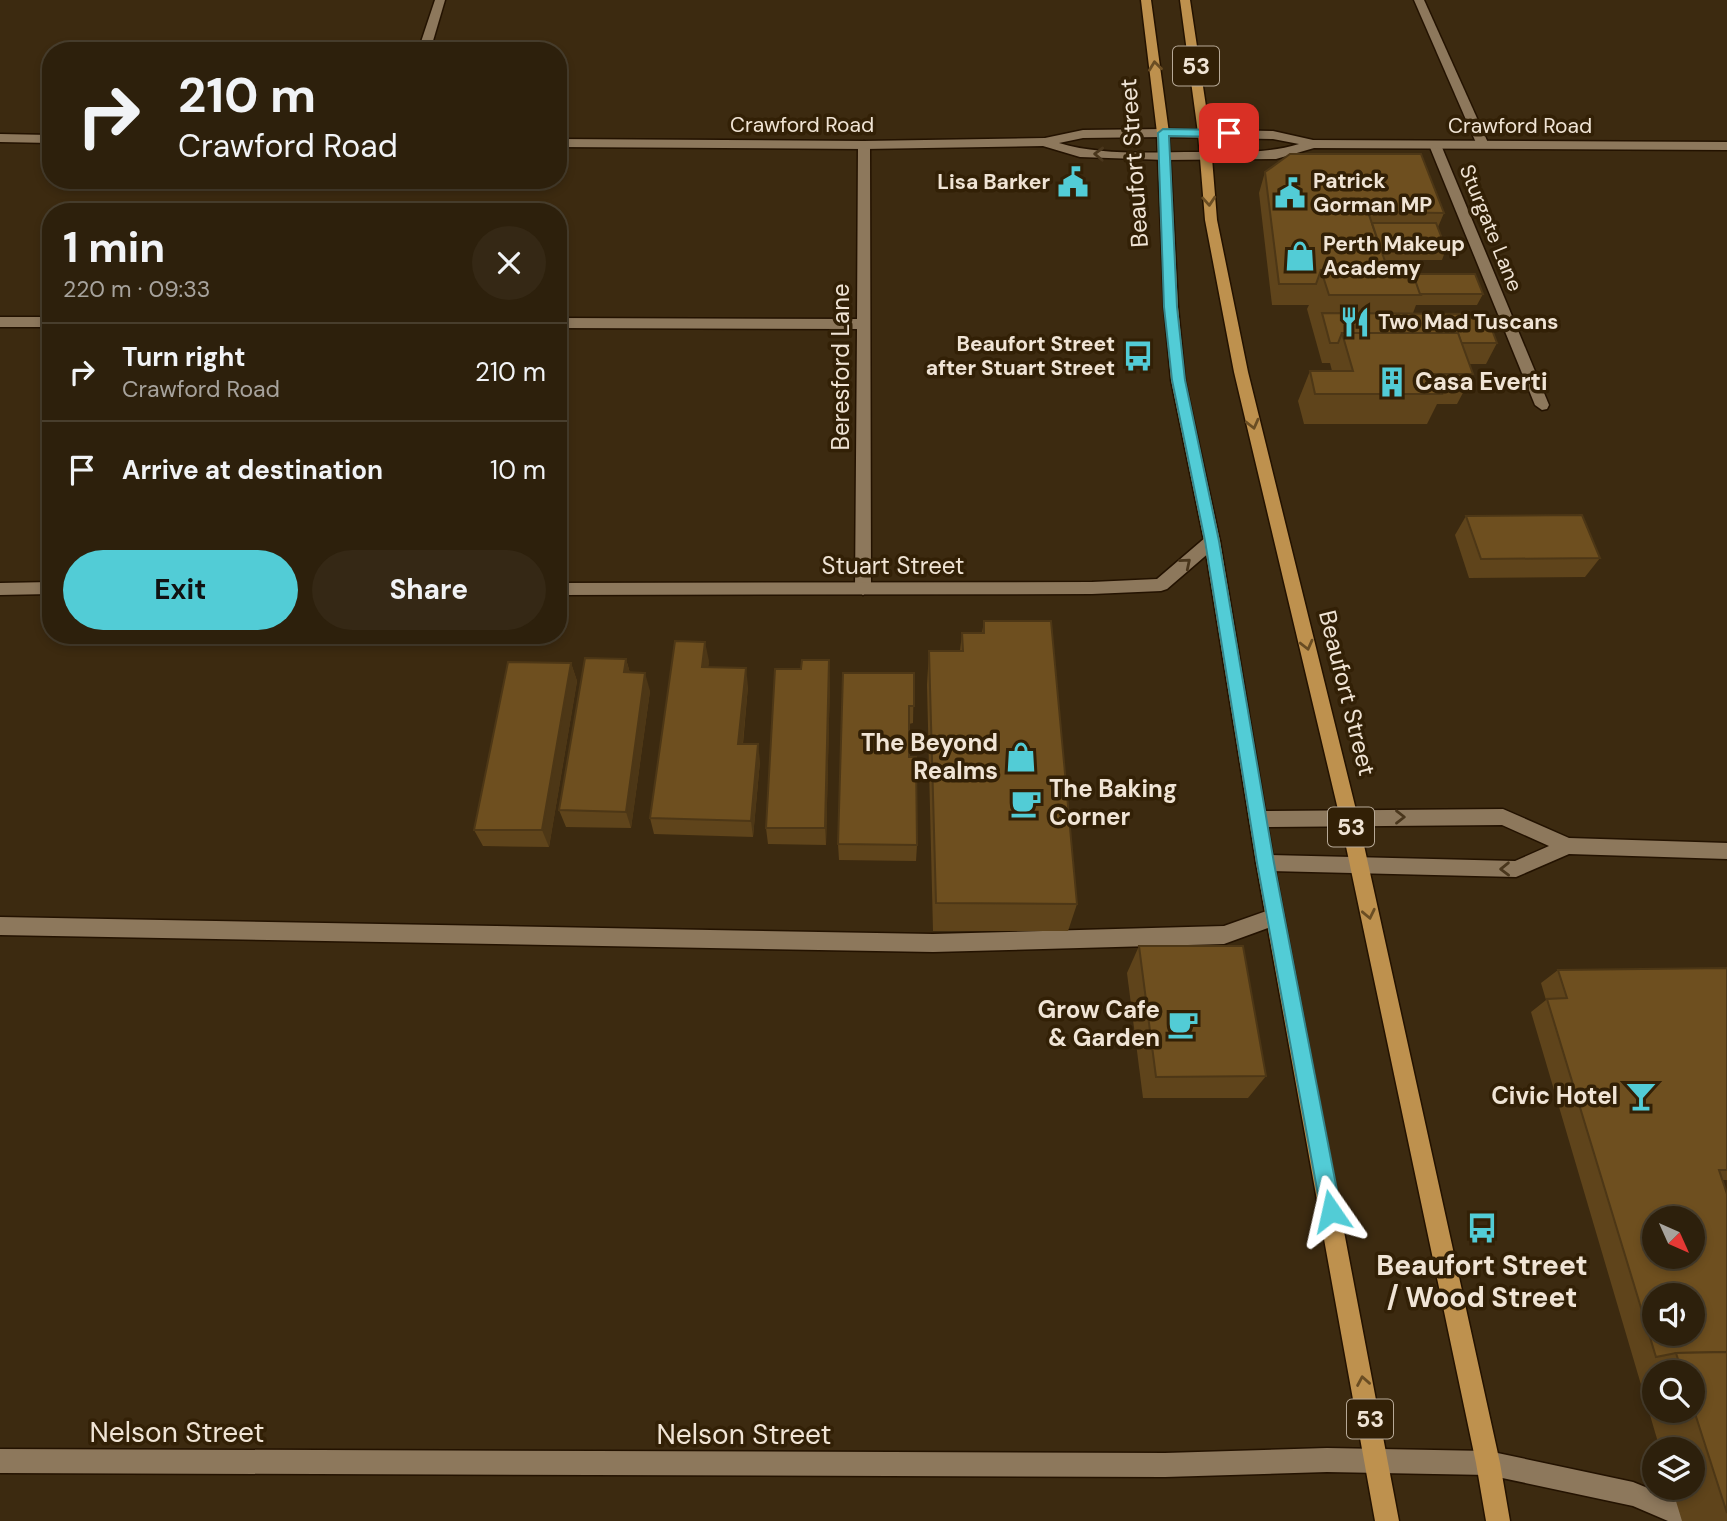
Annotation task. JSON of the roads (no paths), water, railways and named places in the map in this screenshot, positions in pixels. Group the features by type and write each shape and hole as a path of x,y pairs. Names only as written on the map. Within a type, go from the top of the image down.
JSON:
{"main road":[{"name":"Beaufort Street","path":"1146,0 1165,156 1171,307 1178,380 1212,541 1265,863 1387,1521"},
{"name":"Beaufort Street","path":"1185,0 1204,133 1210,220 1241,372 1349,818 1488,1463 1498,1521"}],"street":[{"path":"427,42 440,0"},
{"name":"Sturgate Lane","path":"1419,0 1483,145"},
{"name":"Crawford Road","path":"567,143 864,145 1045,142 1083,134 1204,133 1273,135 1313,144 1727,146"},
{"path":"0,138 42,139"},
{"name":"Crawford Road","path":"1045,142 1080,153 1165,156 1276,155 1313,144"},
{"name":"Beresford Lane","path":"863,589 864,145"},
{"name":"Sturgate Lane","path":"1434,145 1542,405"},
{"path":"0,322 42,322"},
{"path":"567,323 863,324"},
{"name":"Stuart Street","path":"567,589 1092,588 1161,585 1212,541"},
{"path":"0,589 42,589"},
{"path":"1258,819 1503,817 1568,846 1727,851"},
{"path":"1265,863 1516,869 1568,846"},
{"path":"0,926 933,943 1224,935 1275,917"},
{"name":"Nelson Street","path":"0,1461 1165,1465 1378,1461 1488,1463 1633,1494 1697,1521"}],"place":[{"name":"Lisa Barker","path":"1073,182"},
{"name":"Patrick Gorman MP","path":"1290,193"},
{"name":"Perth Makeup Academy","path":"1300,256"},
{"name":"Two Mad Tuscans","path":"1355,322"},
{"name":"Beaufort Street after Stuart Street","path":"1138,356"},
{"name":"Casa Everti","path":"1392,382"},
{"name":"The Beyond Realms","path":"1021,757"},
{"name":"The Baking Corner","path":"1026,803"},
{"name":"Grow Cafe & Garden","path":"1183,1024"},
{"name":"Civic Hotel","path":"1641,1096"},
{"name":"Beaufort Street / Wood Street","path":"1482,1228"}]}
